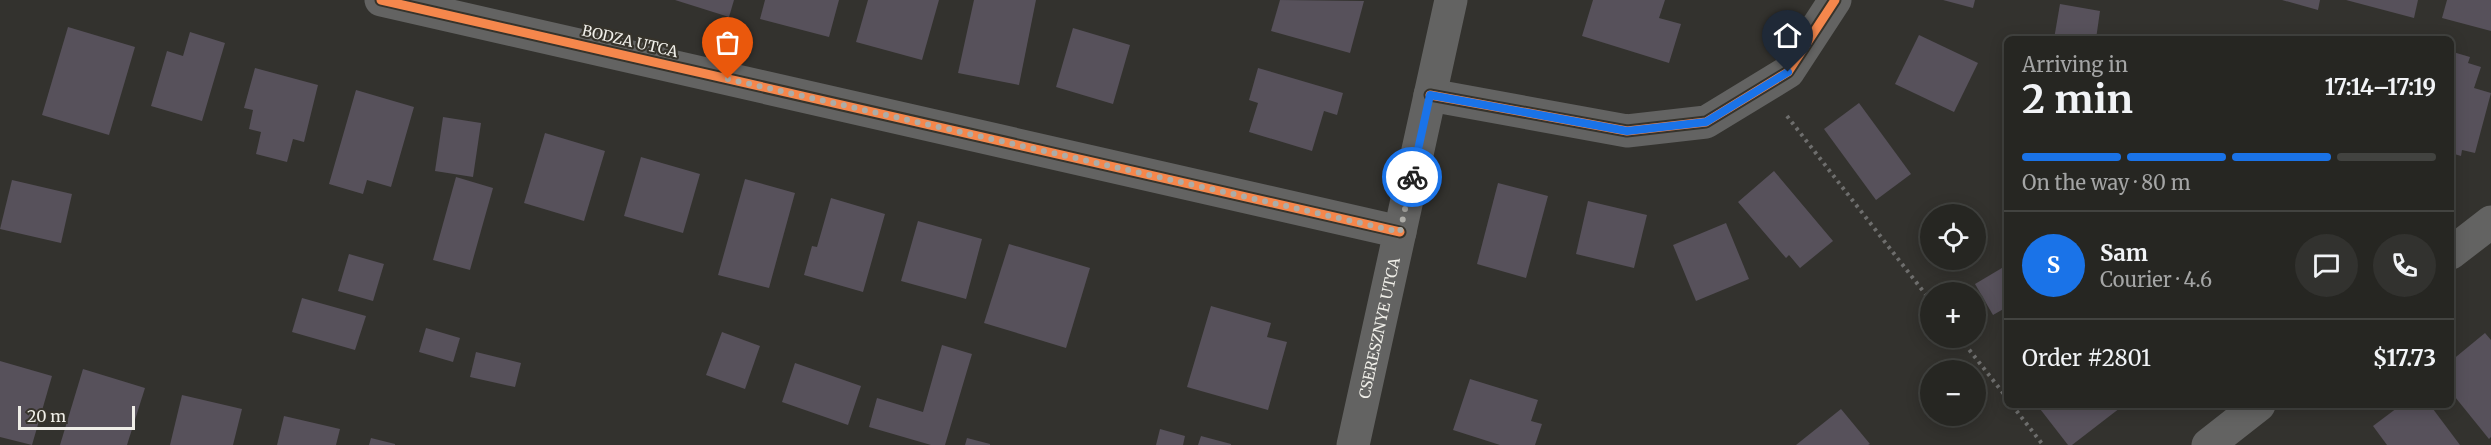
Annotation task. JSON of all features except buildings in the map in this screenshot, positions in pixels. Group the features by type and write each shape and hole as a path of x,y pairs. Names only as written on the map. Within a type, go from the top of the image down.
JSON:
{"street":[{"name":"BODZA UTCA","path":"381,0 1400,232"},
{"name":"CSERESZNYE UTCA","path":"1353,445 1451,0"},
{"path":"1430,95 1627,131 1706,122 1788,72 1835,0"},
{"path":"2454,251 2491,222"},
{"path":"2208,445 2255,408"}],"path":[{"path":"1764,86 1920,287"},
{"path":"1968,348 2004,394"},
{"path":"2014,408 2043,445"}],"cycle path":[{"path":"381,0 1400,232"},
{"path":"1430,95 1627,131 1706,122 1788,72 1835,0"}],"way so far":[{"path":"728,79 1400,232 1412,177"}],"route":[{"path":"1412,177 1430,95 1627,131 1706,122 1788,72"}]}
